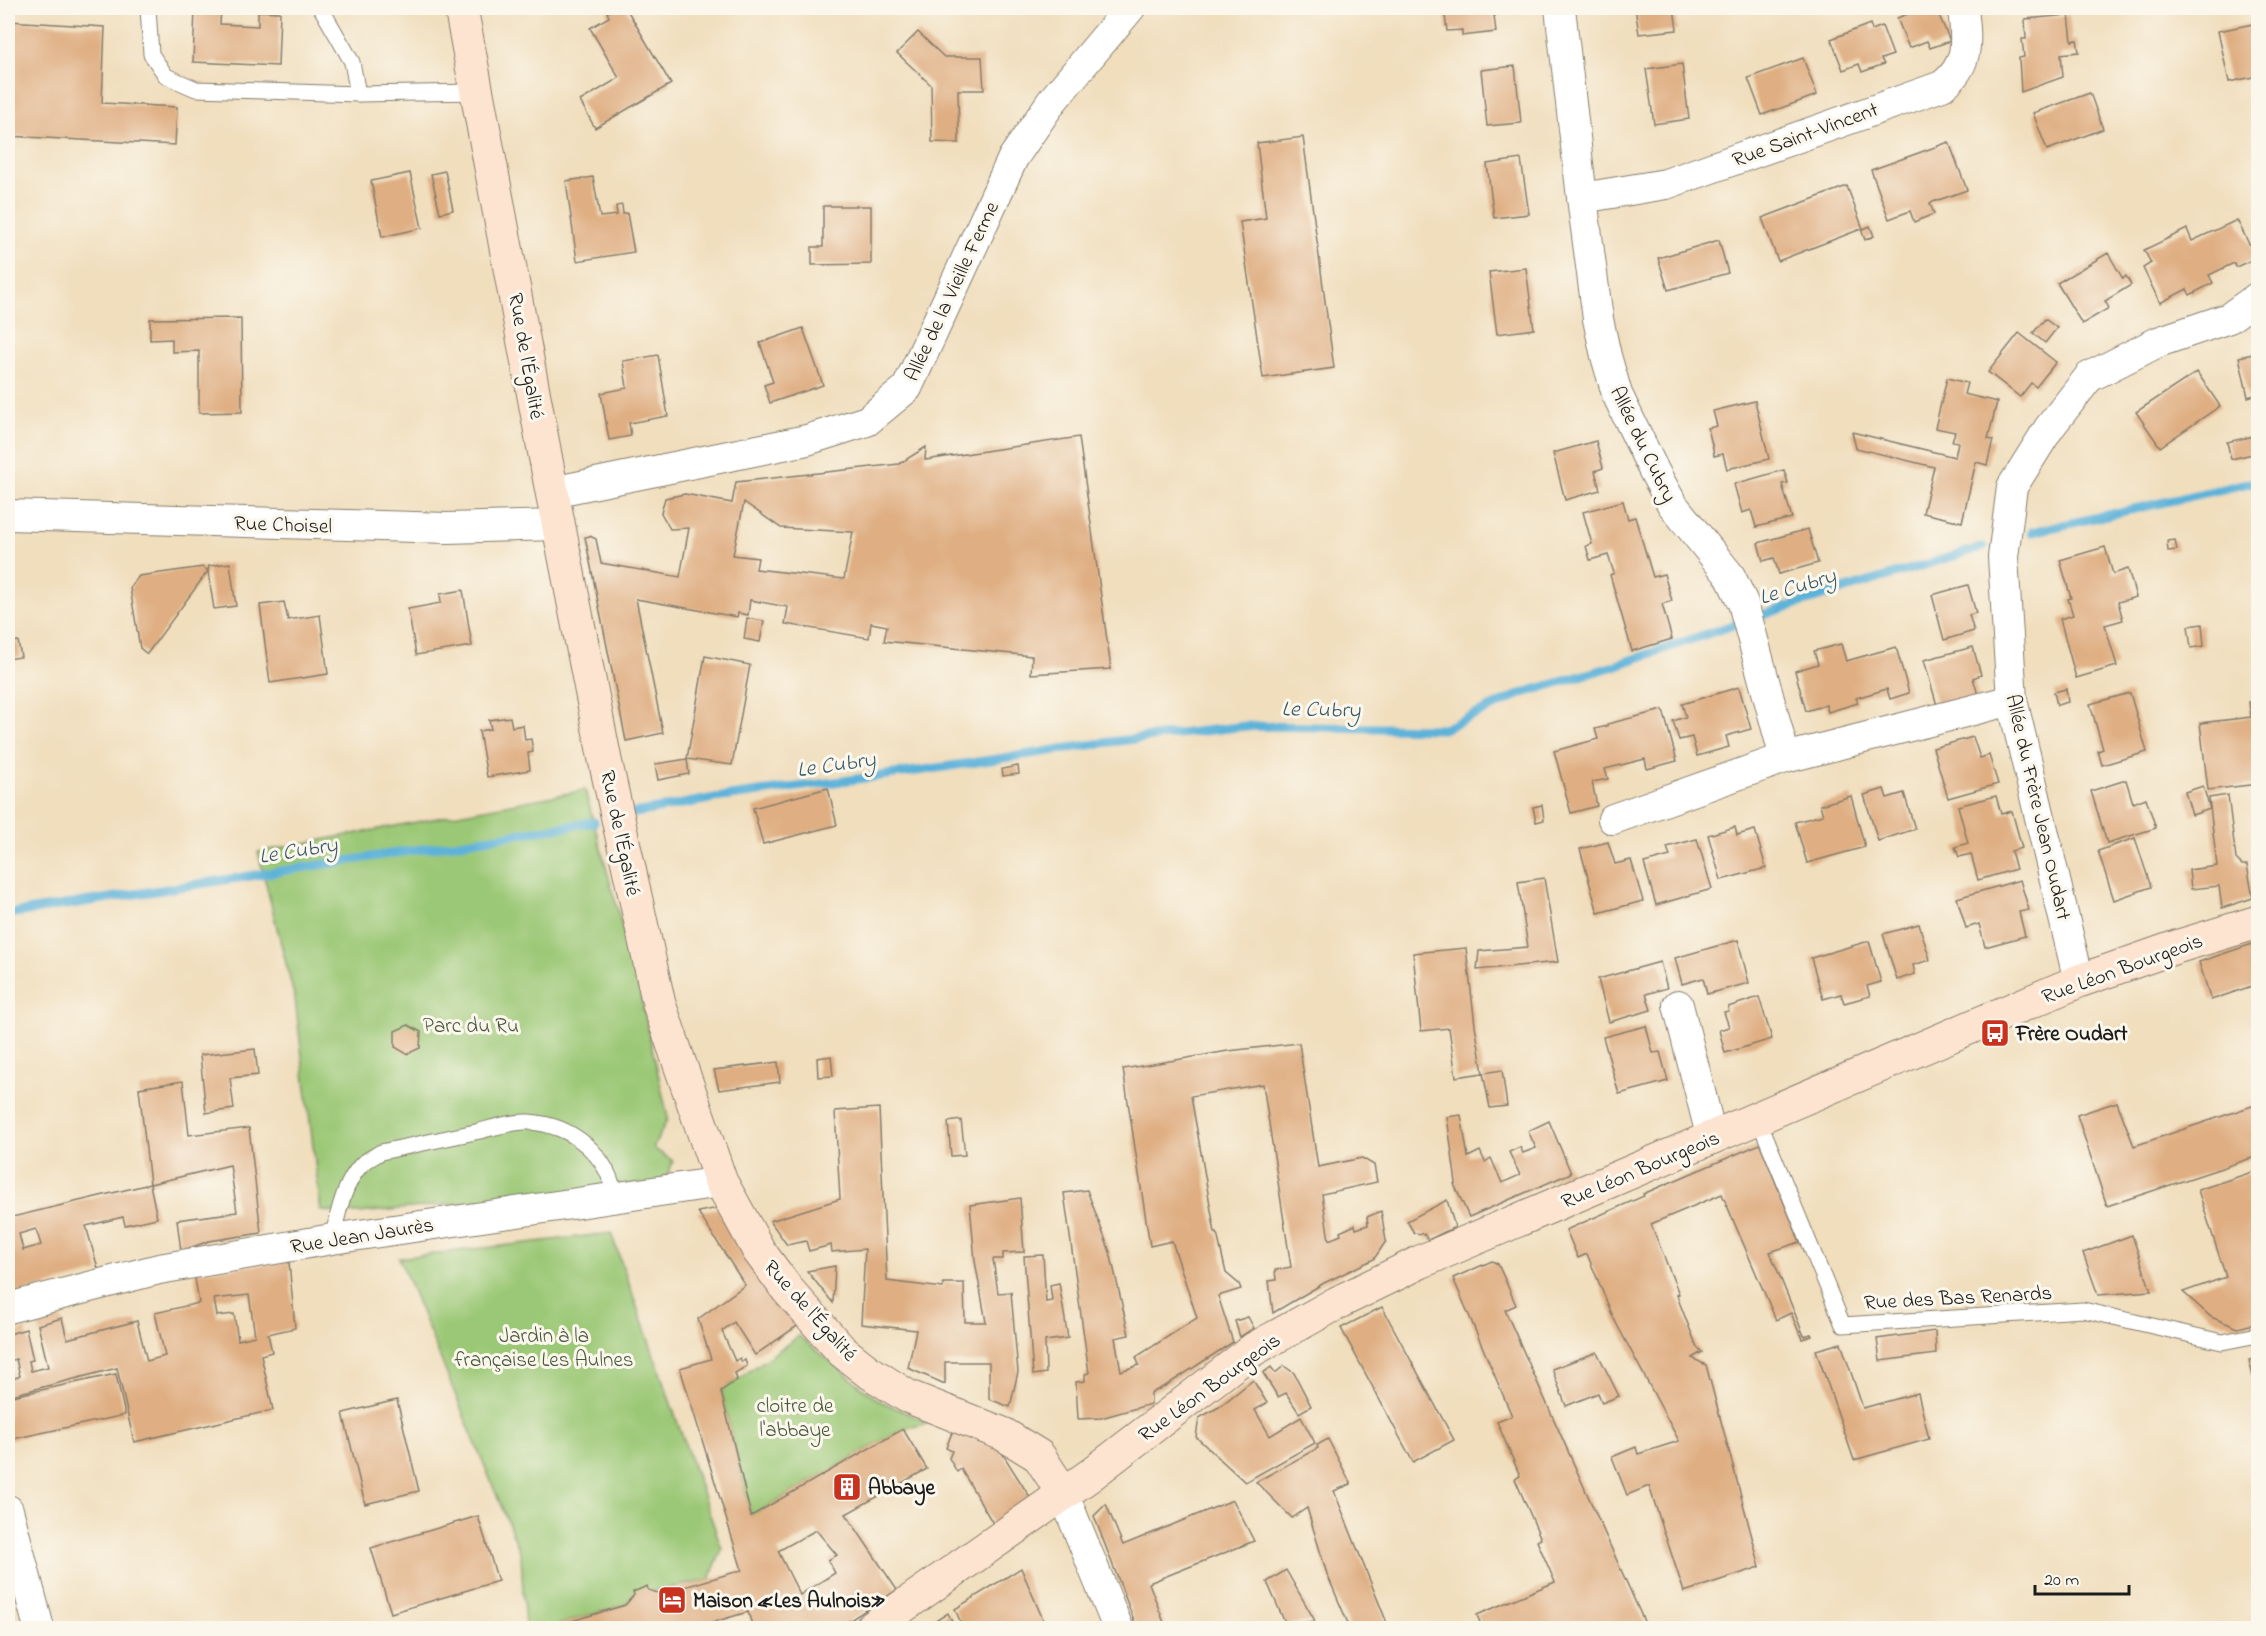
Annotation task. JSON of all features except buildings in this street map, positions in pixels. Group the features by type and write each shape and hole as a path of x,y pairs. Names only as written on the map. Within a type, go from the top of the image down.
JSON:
{"street":[{"name":"Rue de l'Égalité","path":"461,8 558,525 605,760 659,1004 721,1182 759,1251 787,1289 842,1351 866,1370 907,1396 1003,1434 1039,1456 1063,1493"},
{"name":"Allée de la Vieille Ferme","path":"552,492 807,440 867,421 907,388 1013,158 1052,100 1130,8"},
{"path":"1560,8 1582,198"},
{"name":"Rue Saint-Vincent","path":"1582,198 1666,184 1942,86 1954,76 1966,49 1963,8"},
{"name":"Allée du Cubry","path":"1582,198 1598,319 1617,394 1672,504 1730,576 1743,603 1785,758"},
{"name":"Allée du Frère Jean Oudart","path":"2079,981 2012,700 2003,557 2012,487 2049,428 2089,377 2158,342 2229,318 2259,297"},
{"name":"Rue Choisel","path":"8,515 448,528 558,525"},
{"path":"1613,819 1785,758 2012,700"},
{"name":"Rue Léon Bourgeois","path":"872,1629 1089,1476 1254,1349 1337,1303 1420,1262 2079,981 2176,947 2259,922"},
{"path":"1678,1005 1712,1139"},
{"name":"Rue Jean Jaurès","path":"8,1308 159,1269 332,1239 721,1182"},
{"path":"1063,1493 1118,1629"},
{"path":"8,1510 39,1629"}],"lane":[{"path":"148,8 152,54 166,76 195,89 358,94 478,93"},
{"path":"321,8 352,62 358,94"},
{"name":"Rue des Bas Renards","path":"1758,1118 1843,1325 2083,1310 2222,1342 2259,1335"},
{"path":"332,1239 349,1183 362,1164 381,1152 527,1122 554,1126 580,1139 596,1152 614,1188 615,1197"}],"green space":[{"name":"Parc du Ru","path":"585,790 637,981 668,1118 653,1148 673,1161 669,1172 657,1184 359,1213 321,1211 295,999 258,852"},
{"name":"Jardin à la française Les Aulnes","path":"611,1233 722,1549 709,1580 634,1595 625,1605 547,1628 525,1628 521,1554 399,1258"},
{"name":"cloitre de l'abbaye","path":"799,1336 878,1400 929,1423 903,1429 751,1516 721,1391"}],"waterway":[{"name":"Le Cubry","path":"2032,532 2258,481"},
{"name":"Le Cubry","path":"635,813 715,798 1109,742 1246,726 1443,729 1523,693 1611,667 1771,612 1983,547"},
{"name":"Le Cubry","path":"8,914 594,822"}],"place":[{"name":"Frère Oudart","path":"1995,1033"},
{"name":"Abbaye","path":"847,1487"},
{"name":"Maison «Les Aulnois»","path":"672,1600"}]}
